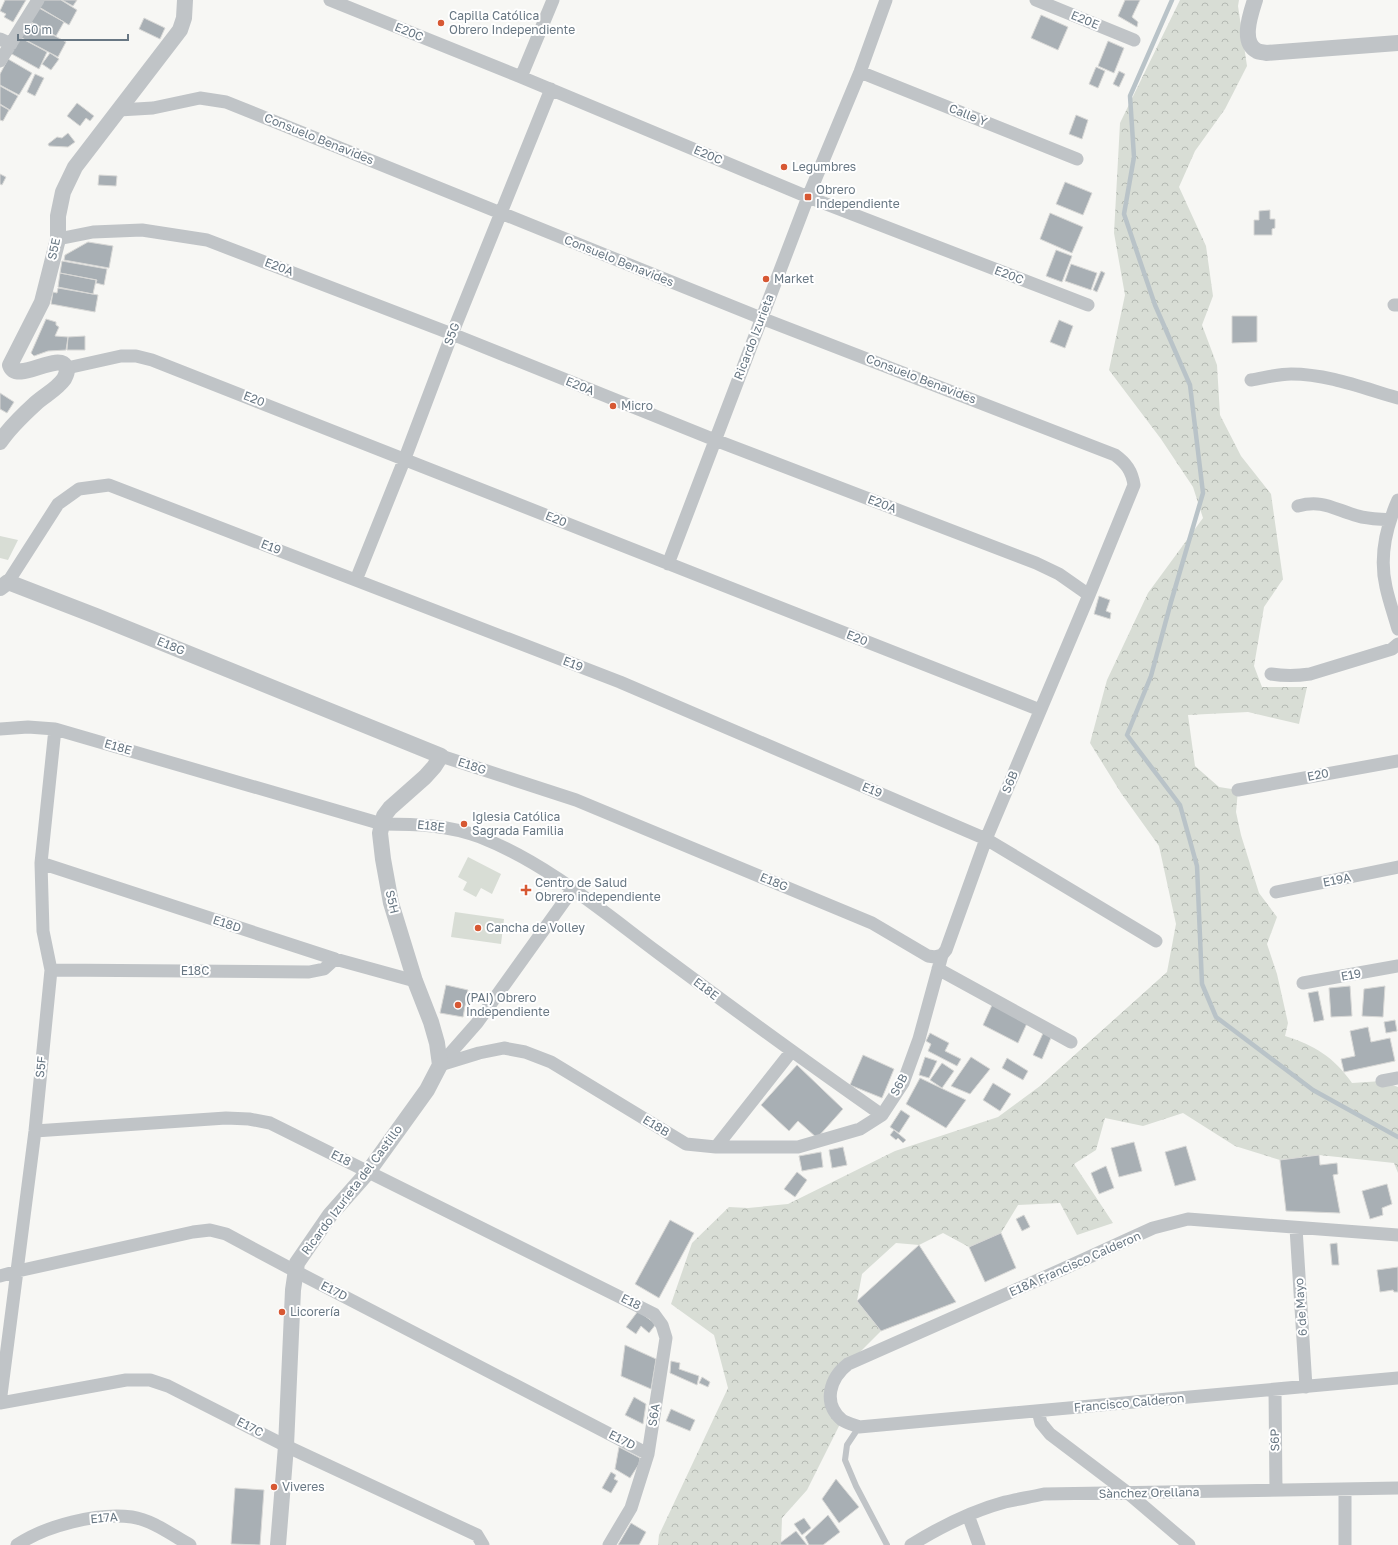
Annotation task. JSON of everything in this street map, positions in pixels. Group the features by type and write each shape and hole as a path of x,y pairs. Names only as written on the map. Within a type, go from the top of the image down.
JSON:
{"street":[{"path":"0,61 6,41 38,0"},
{"name":"S5E","path":"67,368 57,362 23,371 16,371 10,365 42,302 58,239 58,216 63,192 75,167 180,30 184,18 185,0"},
{"name":"E20C","path":"330,0 551,89 808,197 1088,305"},
{"path":"521,77 553,0"},
{"name":"Ricardo Izurieta","path":"668,564 761,318 808,197 860,72 886,0"},
{"name":"E20E","path":"1036,0 1134,40"},
{"path":"1255,0 1248,28 1248,36 1251,45 1256,50 1266,53 1398,43"},
{"name":"Calle Y","path":"860,72 1077,159"},
{"name":"S5G","path":"356,580 405,458 452,334 551,89"},
{"name":"Consuelo Benavides","path":"119,110 153,108 200,98 226,102 761,318 1115,455"},
{"name":"E20A","path":"58,239 93,232 142,230 207,240 452,334 715,440 1036,563 1059,574 1089,595"},
{"name":"E20","path":"67,368 121,356 136,356 152,360 405,458 668,564 1040,710"},
{"path":"0,442 35,404 63,380 66,375 67,368"},
{"path":"1251,380 1289,374 1313,376 1353,384 1398,398"},
{"name":"S6B","path":"882,1115 903,1083 919,1039 942,955 946,950 986,839 1134,485 1129,468 1115,455"},
{"name":"E19","path":"4,585 58,504 79,489 109,485 620,682 986,839 1156,941"},
{"path":"1398,500 1389,520 1385,538 1384,566 1386,586 1398,629"},
{"path":"1298,506 1314,503 1323,504 1360,517 1389,520"},
{"name":"E18G","path":"4,585 96,616 441,756 576,800 872,923 928,956 935,957 942,955"},
{"path":"1270,674 1284,676 1310,674 1392,649 1398,644"},
{"name":"E18E","path":"0,730 28,727 55,729 382,824 441,826 479,837 513,851 573,889 791,1052 882,1115"},
{"name":"S5F","path":"0,1403 35,1131 51,970 43,931 41,863 55,729"},
{"name":"S5H","path":"440,1065 437,1043 431,1022 415,981 391,903 383,860 380,833 384,816 390,808 425,777 441,756"},
{"name":"E20","path":"1238,790 1398,761"},
{"name":"E18D","path":"41,863 335,959 415,981"},
{"name":"E19A","path":"1276,892 1398,867"},
{"name":"Ricardo Izurieta del Castillo","path":"278,1545 286,1446 295,1271 297,1263 326,1220 368,1172 427,1090 440,1065 477,1023 573,889"},
{"name":"E18C","path":"51,970 309,972 324,969 335,959"},
{"name":"E19","path":"1303,983 1398,966"},
{"path":"938,969 1071,1042"},
{"name":"E18B","path":"440,1065 479,1053 504,1048 525,1052 551,1062 686,1144 716,1147 798,1147 860,1129 882,1115"},
{"path":"716,1147 791,1052"},
{"path":"1382,1081 1398,1078"},
{"name":"E18","path":"35,1131 226,1118 249,1118 270,1123 654,1314 662,1325"},
{"name":"E18A Francisco Calderon","path":"859,1427 842,1420 832,1408 829,1393 834,1378 839,1371 848,1364 1056,1273 1153,1228 1188,1219 1398,1236"},
{"name":"6 de Mayo","path":"1296,1228 1306,1387"},
{"name":"E17D","path":"0,1276 193,1232 210,1230 226,1234 648,1454"},
{"name":"S6A","path":"609,1545 631,1508 648,1454 666,1338 662,1325"},
{"name":"Francisco Calderon","path":"859,1427 1398,1378"},
{"name":"E17C","path":"0,1403 126,1380 150,1380 168,1386 286,1446 477,1536 482,1545"},
{"name":"S6P","path":"1275,1390 1276,1490"},
{"path":"1038,1411 1041,1423 1050,1434 1128,1493 1189,1545"},
{"name":"Sànchez Orellana","path":"911,1545 968,1515 1004,1502 1044,1494 1398,1488"},
{"path":"1345,1489 1345,1545"},
{"path":"968,1515 979,1545"},
{"name":"E17A","path":"17,1545 24,1540 60,1525 106,1516 132,1517 156,1526 190,1545"}],"lane":[{"path":"859,1427 847,1445 845,1460 856,1486 887,1545"}],"green space":[{"path":"1180,0 1239,0 1238,6 1247,66 1225,109 1195,151 1179,187 1206,246 1213,296 1202,325 1217,365 1220,415 1241,456 1271,494 1283,579 1264,607 1254,666 1262,687 1307,687 1299,724 1248,712 1188,715 1195,766 1219,787 1238,790 1236,812 1241,835 1259,893 1277,917 1267,944 1277,974 1288,1023 1285,1036 1305,1043 1323,1053 1338,1066 1352,1083 1382,1081 1398,1087 1398,1173 1394,1163 1319,1155 1280,1160 1235,1146 1183,1113 1143,1126 1105,1118 1096,1150 1074,1164 1113,1223 1077,1235 1060,1203 1018,1205 1001,1233 969,1247 943,1233 919,1245 896,1243 862,1274 857,1301 881,1331 848,1364 829,1393 842,1420 807,1490 782,1518 781,1545 658,1545 659,1535 728,1388 714,1335 671,1304 692,1243 729,1207 748,1208 788,1204 895,1151 998,1117 1040,1086 1167,972 1176,924 1159,846 1121,793 1090,743 1107,680 1148,593 1203,518 1193,487 1161,439 1109,370 1125,295 1114,233 1120,123"},
{"path":"0,536 18,540 8,560 0,558"},
{"name":"Cancha de Volley","path":"468,857 501,874 492,894 481,888 476,897 463,890 467,882 458,877"},
{"name":"Cancha de Volley","path":"455,912 504,919 501,944 451,937"}],"building":[{"path":"5,0 26,0 13,22 4,17 6,14 0,11"},
{"path":"44,0 61,0 77,10 69,25 39,7"},
{"path":"62,0 77,0 73,6"},
{"path":"1125,0 1140,0 1132,17 1138,22 1137,27 1118,16"},
{"path":"39,8 64,22 56,36 31,22"},
{"path":"1041,15 1068,27 1058,50 1031,38"},
{"path":"144,18 165,28 160,39 139,29"},
{"path":"29,22 66,42 58,57 20,37"},
{"path":"19,37 47,52 39,69 10,53"},
{"path":"1108,41 1124,48 1114,73 1098,66"},
{"path":"50,53 59,59 51,70 42,64"},
{"path":"8,59 32,73 19,95 0,85 0,74"},
{"path":"1096,67 1105,71 1098,88 1089,84"},
{"path":"1119,71 1125,74 1119,87 1113,84"},
{"path":"35,74 44,78 35,96 27,92"},
{"path":"0,86 18,96 10,110 0,104"},
{"path":"77,103 94,116 90,121 86,118 80,126 67,116"},
{"path":"0,105 9,110 3,121 0,120"},
{"path":"1076,115 1088,120 1082,139 1069,134"},
{"path":"68,133 75,142 68,147 49,146 48,144 57,137 62,138"},
{"path":"0,174 6,177 2,185 0,184"},
{"path":"99,175 117,176 116,186 98,185"},
{"path":"1065,182 1092,193 1083,215 1056,204"},
{"path":"1270,210 1270,219 1275,219 1275,228 1272,229 1272,235 1254,235 1254,220 1259,220 1259,211"},
{"path":"1050,213 1083,227 1072,253 1040,239"},
{"path":"88,242 113,246 109,268 64,260 65,255"},
{"path":"1056,250 1072,256 1062,282 1046,276"},
{"path":"62,261 107,269 104,285 96,283 97,280 60,273"},
{"path":"1071,264 1097,273 1091,290 1065,281"},
{"path":"1101,271 1105,273 1097,292 1093,290"},
{"path":"60,273 96,280 93,294 58,287"},
{"path":"58,288 98,295 95,312 51,304 53,292 57,293"},
{"path":"1232,316 1257,316 1257,342 1232,343"},
{"path":"46,319 56,322 56,325 59,327 55,336 68,337 66,350 48,351 34,356 31,353"},
{"path":"1059,320 1073,326 1065,348 1050,342"},
{"path":"85,336 85,350 67,350 68,337"},
{"path":"0,393 14,402 7,413 0,409"},
{"path":"1099,596 1110,600 1106,611 1111,613 1110,619 1094,614"},
{"path":"446,985 468,990 463,1017 440,1013"},
{"path":"1350,986 1352,1016 1331,1017 1329,988"},
{"path":"1385,986 1383,1017 1362,1016 1364,989"},
{"path":"1318,991 1324,1020 1314,1022 1308,993"},
{"path":"993,1003 1028,1021 1018,1043 983,1025"},
{"path":"1395,1020 1397,1031 1386,1033 1384,1022"},
{"path":"1368,1027 1371,1042 1390,1038 1395,1061 1344,1072 1341,1059 1355,1056 1350,1031"},
{"path":"1045,1029 1053,1033 1042,1059 1033,1055"},
{"path":"930,1033 949,1043 945,1051 961,1059 957,1066 928,1051 931,1044 926,1041"},
{"path":"863,1055 894,1069 882,1098 850,1085"},
{"path":"925,1057 937,1061 929,1078 919,1075"},
{"path":"971,1057 990,1069 970,1094 951,1086"},
{"path":"1007,1058 1028,1071 1023,1080 1002,1068"},
{"path":"942,1063 954,1071 942,1088 930,1080"},
{"path":"797,1065 843,1109 817,1138 798,1121 789,1131 761,1105"},
{"path":"920,1078 966,1100 946,1128 906,1104"},
{"path":"993,1083 1011,1094 1000,1111 983,1100"},
{"path":"901,1110 910,1116 899,1133 890,1127"},
{"path":"894,1130 906,1140 903,1143 898,1138 896,1140 890,1135"},
{"path":"1134,1142 1142,1171 1119,1177 1111,1148"},
{"path":"1186,1146 1196,1180 1175,1186 1165,1152"},
{"path":"843,1147 847,1165 832,1168 829,1150"},
{"path":"821,1152 823,1167 802,1171 799,1156"},
{"path":"1319,1155 1320,1165 1337,1163 1338,1174 1333,1175 1340,1213 1286,1211 1280,1160"},
{"path":"1106,1166 1114,1188 1099,1194 1091,1173"},
{"path":"797,1172 807,1180 795,1197 784,1189"},
{"path":"1387,1184 1392,1204 1382,1208 1383,1215 1370,1219 1362,1191"},
{"path":"1024,1215 1030,1227 1022,1231 1016,1219"},
{"path":"670,1220 694,1233 659,1298 635,1284"},
{"path":"1001,1233 1016,1268 985,1282 969,1247"},
{"path":"1337,1243 1339,1265 1332,1265 1330,1244"},
{"path":"919,1245 956,1302 881,1331 857,1301"},
{"path":"1398,1267 1398,1292 1394,1292 1393,1290 1380,1292 1377,1270"},
{"path":"638,1311 656,1324 649,1333 641,1326 636,1334 626,1327"},
{"path":"625,1345 656,1359 651,1389 621,1376"},
{"path":"671,1361 680,1363 679,1369 699,1376 697,1385 670,1373"},
{"path":"702,1377 710,1382 708,1387 699,1383"},
{"path":"634,1397 646,1404 643,1424 625,1415"},
{"path":"671,1409 695,1420 690,1431 666,1421"},
{"path":"619,1447 640,1458 639,1464 630,1478 615,1469"},
{"path":"611,1472 616,1475 614,1479 618,1481 611,1493 602,1488"},
{"path":"836,1479 859,1507 839,1523 822,1499"},
{"path":"235,1488 264,1490 260,1545 231,1544"},
{"path":"828,1515 840,1532 823,1545 809,1545 805,1537"},
{"path":"804,1518 811,1528 802,1535 794,1524"},
{"path":"631,1523 646,1532 639,1545 618,1545"},
{"path":"796,1531 807,1545 781,1545 780,1543"}],"waterway":[{"path":"1172,0 1130,96 1134,157 1124,214 1155,305 1190,385 1203,493 1151,676 1127,735 1180,805 1197,866 1202,984 1216,1017 1313,1090 1398,1137"}],"place":[{"name":"Capilla Católica Obrero Independiente","path":"441,23"},
{"name":"Legumbres","path":"784,167"},
{"name":"Obrero Independiente","path":"808,197"},
{"name":"Market","path":"766,279"},
{"name":"Micro","path":"613,406"},
{"name":"Iglesia Católica Sagrada Familia","path":"464,824"},
{"name":"Centro de Salud Obrero independiente","path":"526,890"},
{"name":"Cancha de Volley","path":"478,928"},
{"name":"(PAI) Obrero Independiente","path":"458,1005"},
{"name":"Licorería","path":"282,1312"},
{"name":"Viveres","path":"274,1487"}]}
